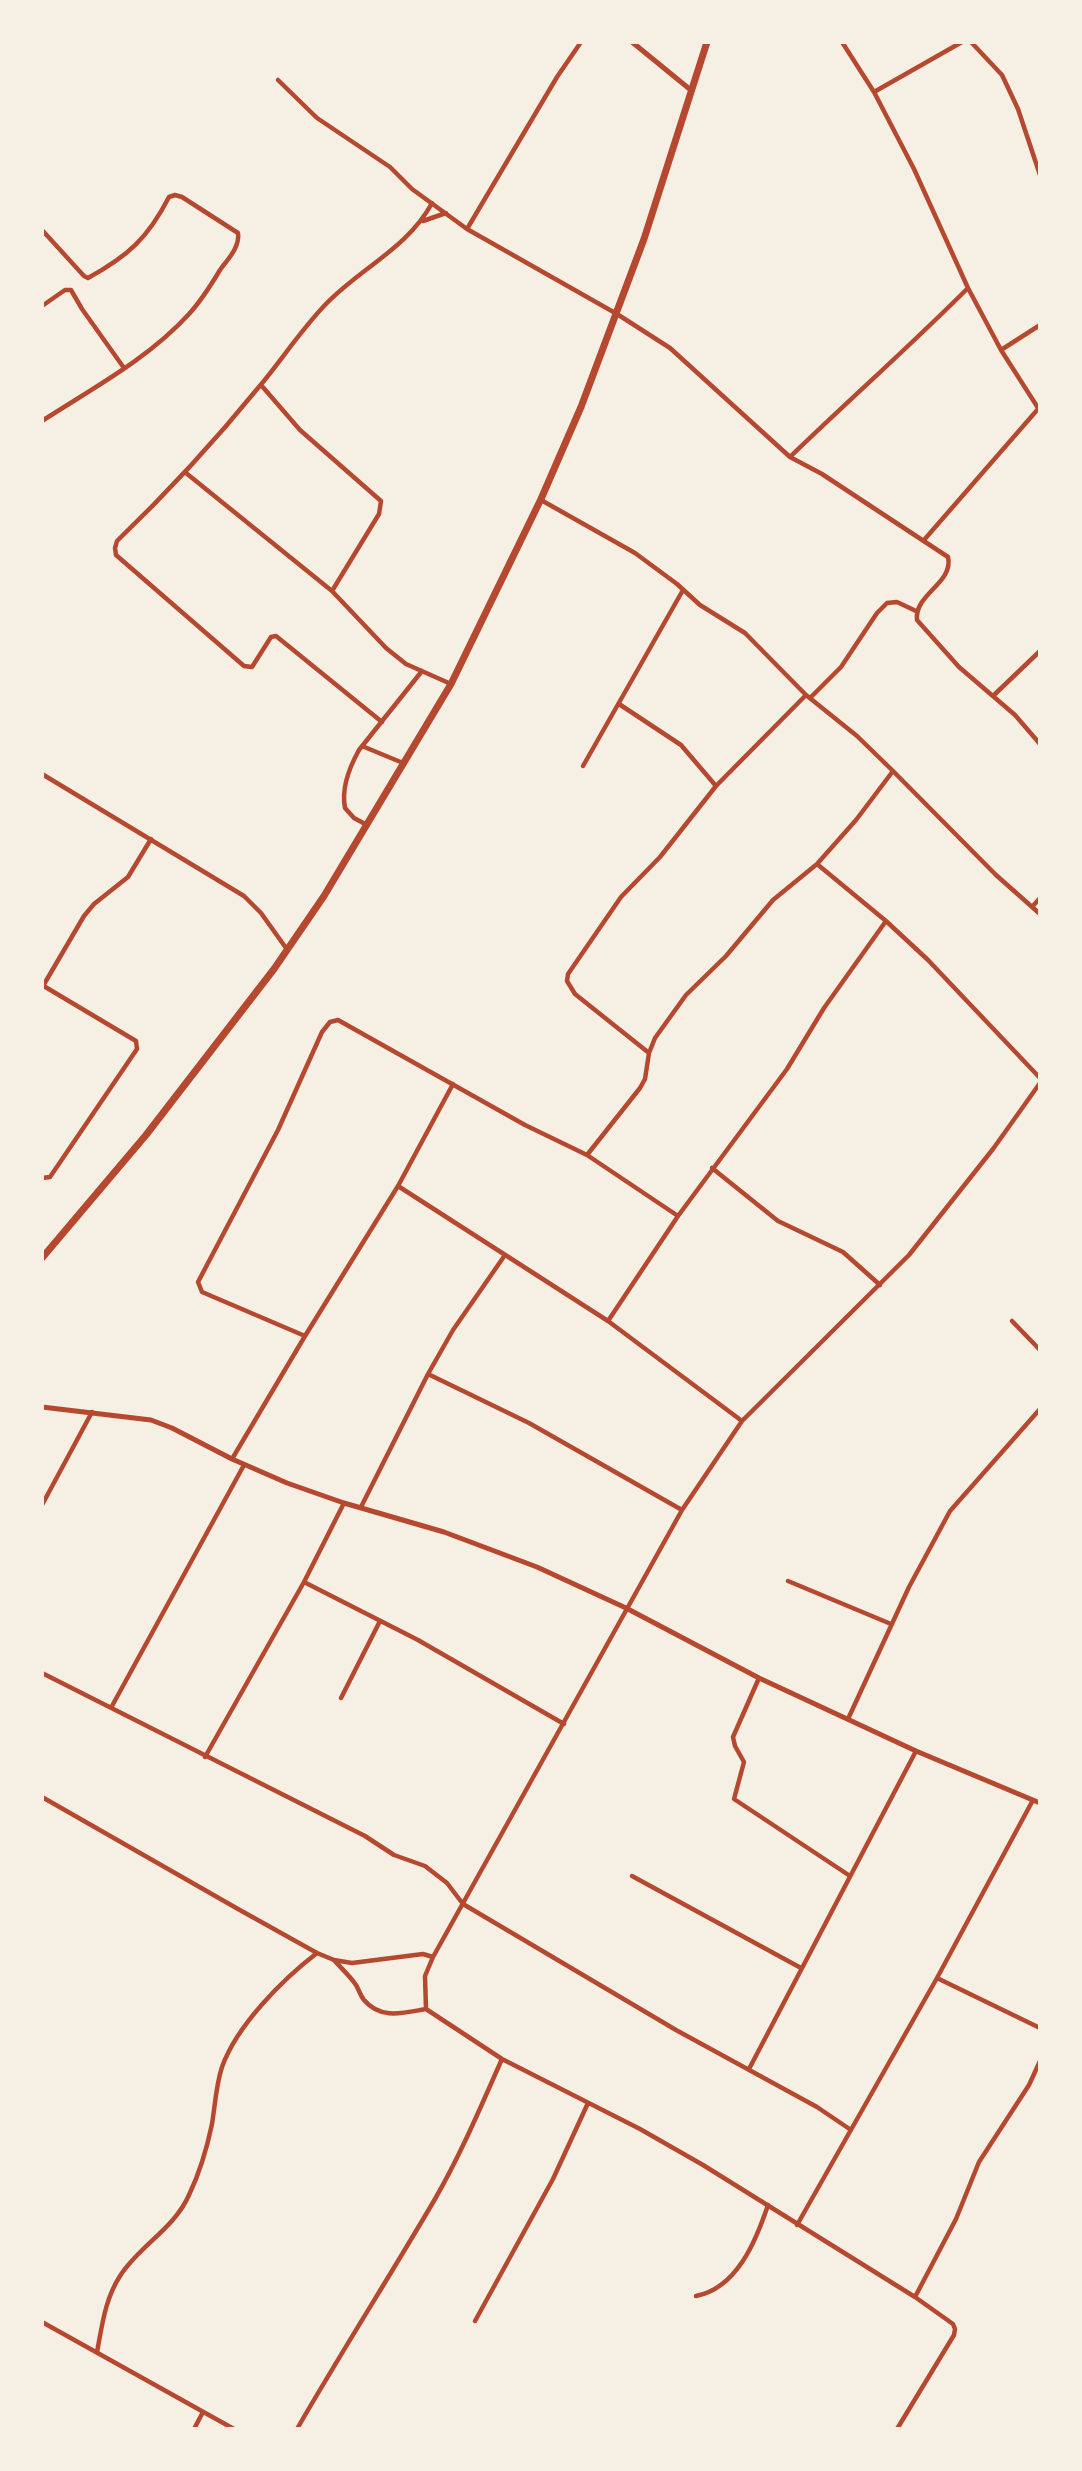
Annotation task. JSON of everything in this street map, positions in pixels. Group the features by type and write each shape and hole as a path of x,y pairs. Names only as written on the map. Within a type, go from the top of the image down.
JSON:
{"highway":[{"path":"42,1258 146,1135 236,1020 324,896 450,684 541,499 580,407 656,204 707,42"}],"street":[{"path":"467,229 557,77 581,42"},
{"path":"632,42 692,91"},
{"path":"842,42 874,92 914,169 968,288 1001,350 1039,410 924,540"},
{"path":"874,92 962,42"},
{"path":"971,42 1002,75 1018,108 1040,175"},
{"path":"278,80 317,118 381,160 403,182 467,229 617,313 670,348 790,457 822,474 948,557 947,572 916,611 917,620 959,667 994,695 1040,744"},
{"path":"42,230 83,276 88,278 136,246 151,231 169,197 175,195 238,233 237,246 190,313 147,353 42,421"},
{"path":"382,722 276,636 271,637 252,667 244,666 116,555 117,541 186,473 329,301 423,221 432,203"},
{"path":"423,221 446,214"},
{"path":"790,457 850,398 908,348 968,288"},
{"path":"42,306 65,290 71,290 124,368"},
{"path":"1001,350 1040,325"},
{"path":"261,385 300,430 381,502 379,514 332,592"},
{"path":"186,473 332,592 386,648 406,664 450,684"},
{"path":"541,499 635,553 700,605 751,638 808,697 857,736 996,875 1040,915"},
{"path":"583,766 683,590"},
{"path":"649,1053 575,994 567,981 568,974 615,904 660,857 716,786 841,667 877,613 887,603 897,603 916,611"},
{"path":"994,695 1040,651"},
{"path":"367,825 349,813 344,803 350,765 422,671"},
{"path":"620,704 681,745 716,786"},
{"path":"362,747 404,764"},
{"path":"587,1155 640,1088 655,1038 686,995 726,956 773,900 817,864 856,820 893,771"},
{"path":"42,774 220,880 252,902 286,948"},
{"path":"42,1178 50,1177 137,1049 136,1041 42,985 83,916 128,877 151,839"},
{"path":"817,864 928,960 1040,1078"},
{"path":"1032,907 1040,898"},
{"path":"608,1321 712,1168 787,1069 824,1008 886,921"},
{"path":"304,1336 202,1292 198,1282 278,1130 322,1032 330,1022 346,1022 525,1125 587,1155 678,1216"},
{"path":"426,2009 425,1976 433,1957 682,1510 742,1421 880,1285 952,1202 1040,1083"},
{"path":"232,1460 304,1336 398,1186 453,1084"},
{"path":"712,1168 778,1221 843,1252 880,1285"},
{"path":"398,1186 608,1321 742,1421"},
{"path":"361,1507 453,1330 505,1255"},
{"path":"1012,1321 1040,1350"},
{"path":"428,1374 529,1423 682,1510"},
{"path":"42,1407 129,1416 161,1424 244,1465 344,1503 444,1532 537,1567 626,1608 759,1678 916,1751 1040,1803"},
{"path":"848,1719 891,1625 950,1511 1040,1409"},
{"path":"42,1505 92,1412"},
{"path":"112,1706 244,1465"},
{"path":"205,1757 304,1581 344,1503"},
{"path":"304,1581 564,1724"},
{"path":"788,1581 891,1625"},
{"path":"341,1698 380,1621"},
{"path":"42,1673 365,1836 394,1855 425,1866 447,1883 463,1904 605,1989 817,2106 851,2130"},
{"path":"759,1678 733,1737 744,1762 734,1799 850,1876"},
{"path":"750,2069 916,1751"},
{"path":"42,1797 317,1953 334,1960 352,1963 423,1954 433,1957"},
{"path":"797,2225 937,1978 1033,1800"},
{"path":"632,1876 801,1969"},
{"path":"97,2352 106,2306 121,2273 173,2221 188,2198 211,2128 222,2067 232,2047 249,2021 295,1970 317,1953"},
{"path":"334,1960 357,1986 362,1997 380,2012 398,2014 426,2009 502,2059 650,2135 768,2205 915,2297 953,2325 954,2335 897,2429"},
{"path":"937,1978 1040,2028"},
{"path":"297,2429 435,2198 502,2059"},
{"path":"915,2297 956,2219 979,2162 1029,2085 1040,2061"},
{"path":"475,2321 544,2196 588,2103"},
{"path":"696,2295 711,2293 736,2272 759,2234 768,2205"},
{"path":"42,2322 234,2429"},
{"path":"194,2429 203,2412"}]}
